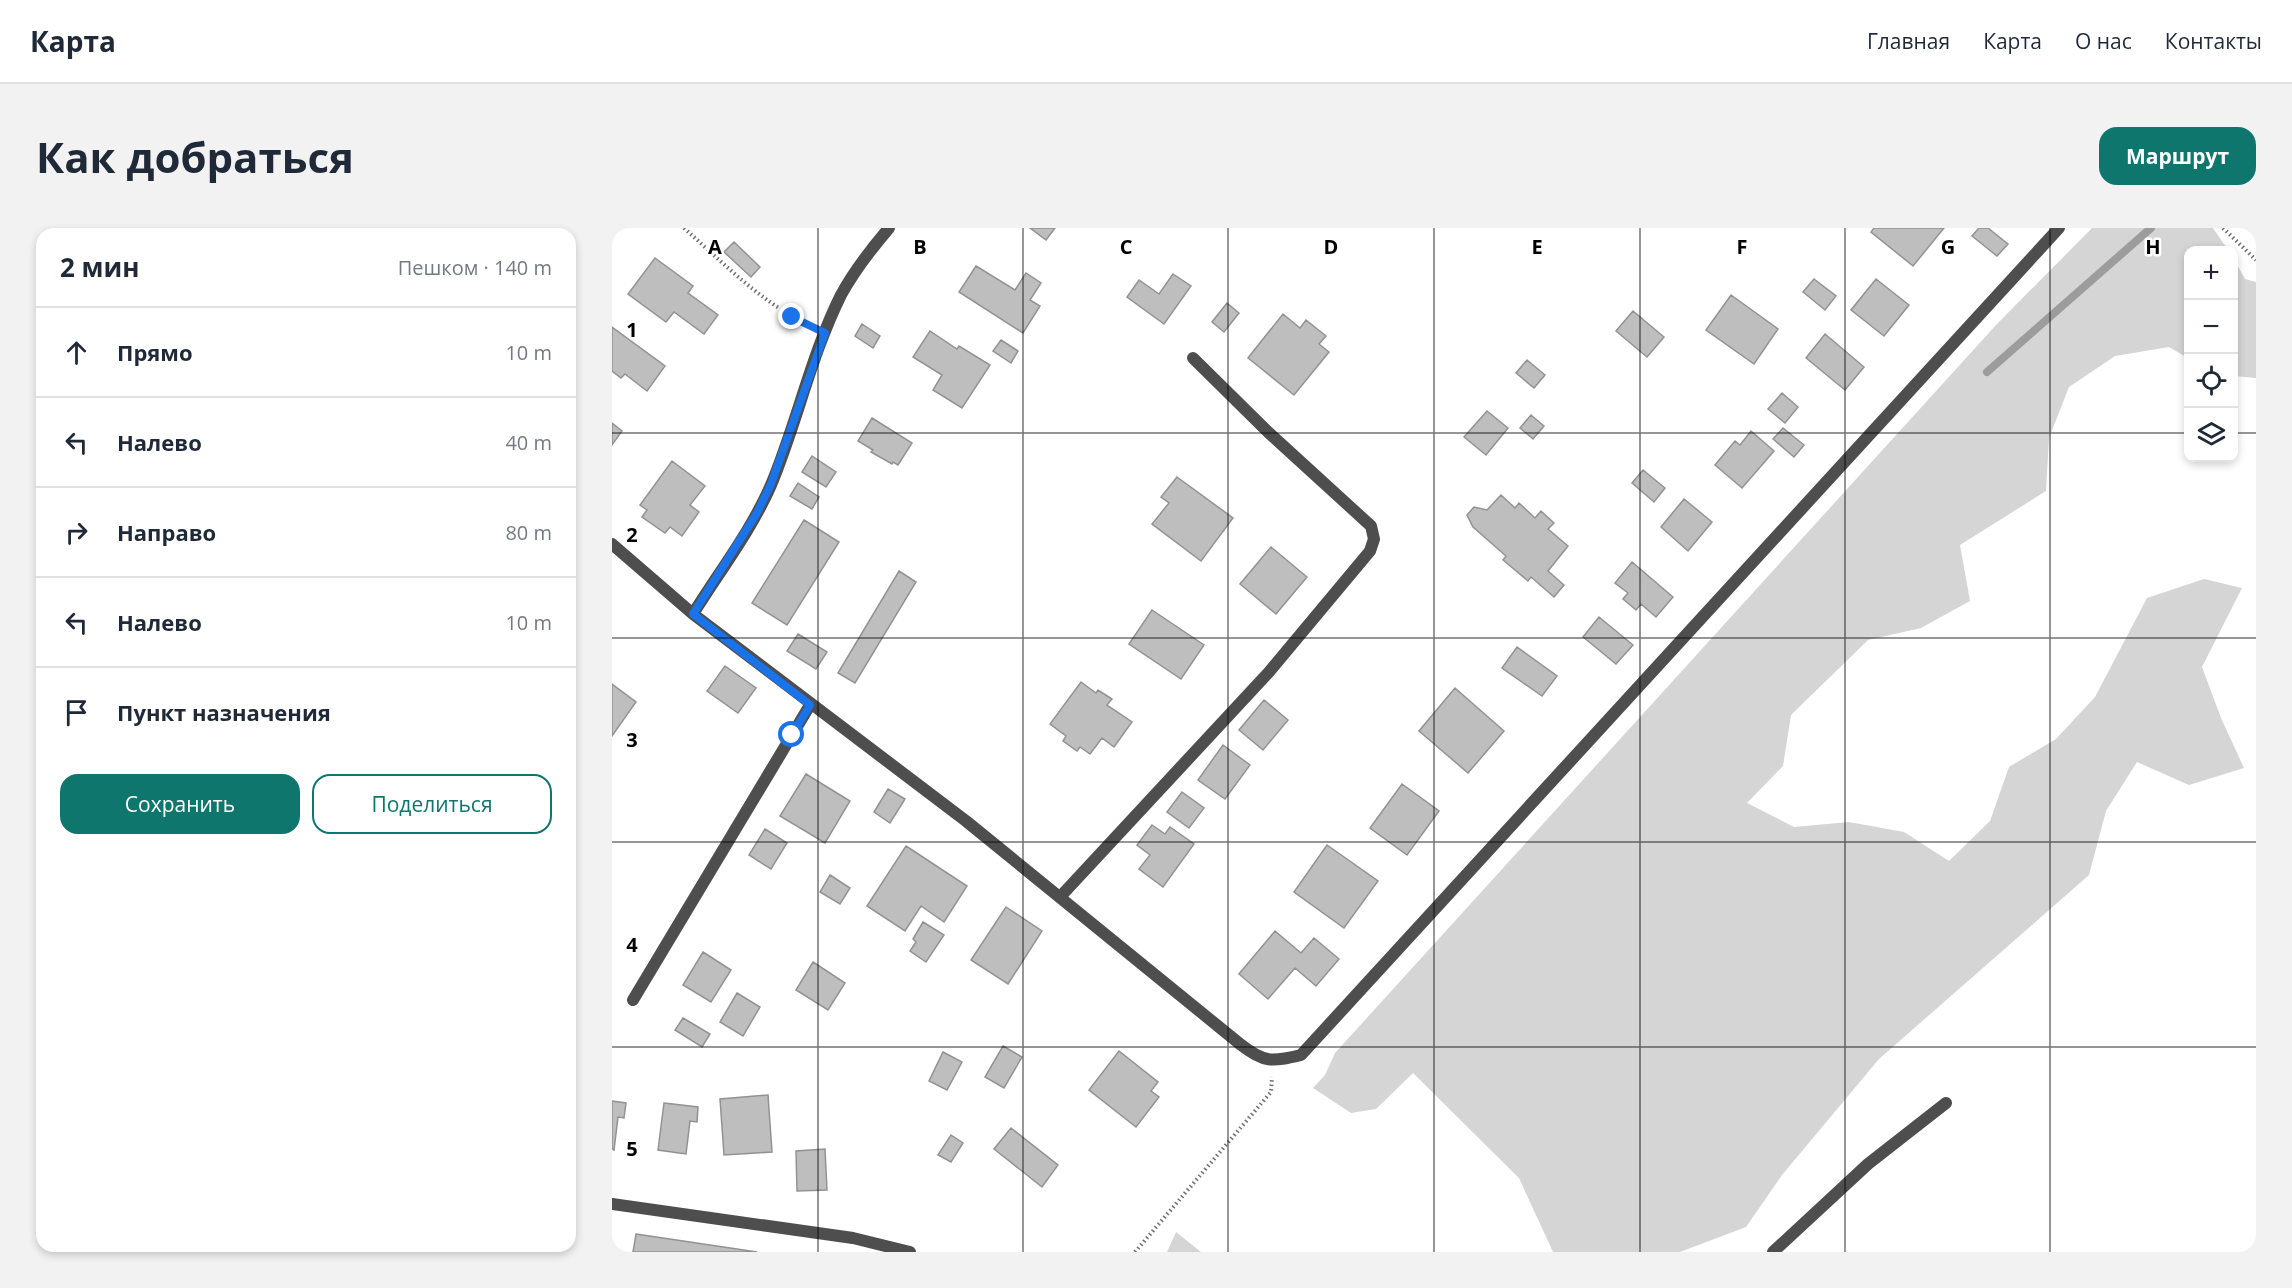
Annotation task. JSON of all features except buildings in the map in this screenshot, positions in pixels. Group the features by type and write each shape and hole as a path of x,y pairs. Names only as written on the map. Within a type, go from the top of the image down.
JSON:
{"street":[{"path":"693,614 757,513 766,494 825,333 842,294 874,245 889,228"},
{"path":"612,544 693,614 810,705 848,731 1060,897 1255,1056 1273,1062 1301,1055 2059,228"},
{"path":"1060,897 1269,672 1370,551 1374,539 1371,526 1268,432 1193,358"},
{"path":"633,1000 810,705"},
{"path":"1773,1252 1868,1164 1946,1103"},
{"path":"612,1204 853,1238 910,1252"}],"path":[{"path":"684,228 750,288 792,317 825,333"},
{"path":"2223,228 2256,260"},
{"path":"1135,1252 1271,1092 1273,1062"}],"shaded area":[{"path":"2092,228 2213,228 2225,246 2184,246 2184,356 2169,347 2115,356 2069,387 2049,438 2046,491 1960,545 1970,601 1921,628 1868,640 1791,715 1783,766 1747,803 1794,827 1849,822 1904,832 1949,861 1990,821 2009,767 2056,739 2095,697 2147,598 2204,579 2242,588 2202,667 2221,718 2244,768 2189,785 2137,762 2106,811 2089,875 1879,1059 1782,1175 1746,1227 1680,1252 1553,1252 1519,1178 1413,1073 1376,1109 1351,1113 1313,1088 1325,1075 1335,1053 1996,325"},
{"path":"2238,266 2245,279 2256,282 2256,378 2238,376"},
{"path":"1176,1232 1201,1252 1167,1252"}],"waterway":[{"path":"1987,372 2151,228"}],"route":[{"path":"792,317 825,333 771,484 757,513 693,614 810,705 792,735"}]}
